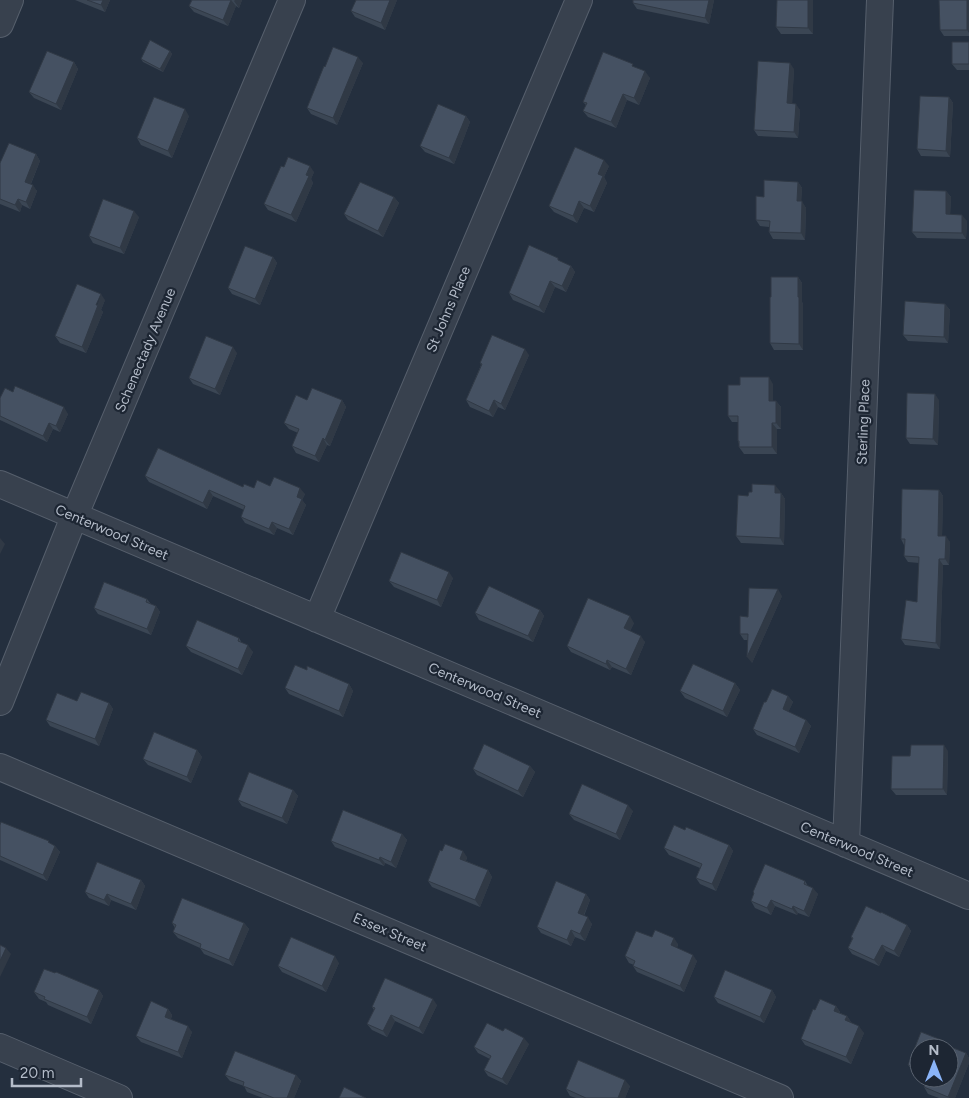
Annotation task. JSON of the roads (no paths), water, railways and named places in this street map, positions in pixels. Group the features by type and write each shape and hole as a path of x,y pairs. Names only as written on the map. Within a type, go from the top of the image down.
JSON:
{"street":[{"path":"0,24 10,0"},
{"name":"Schenectady Avenue","path":"0,702 74,516 292,0"},
{"name":"St Johns Place","path":"317,619 579,0"},
{"name":"Sterling Place","path":"846,844 880,0"},
{"name":"Centerwood Street","path":"0,484 969,896"},
{"name":"Essex Street","path":"0,767 780,1098"},
{"path":"0,1048 119,1098"}]}
